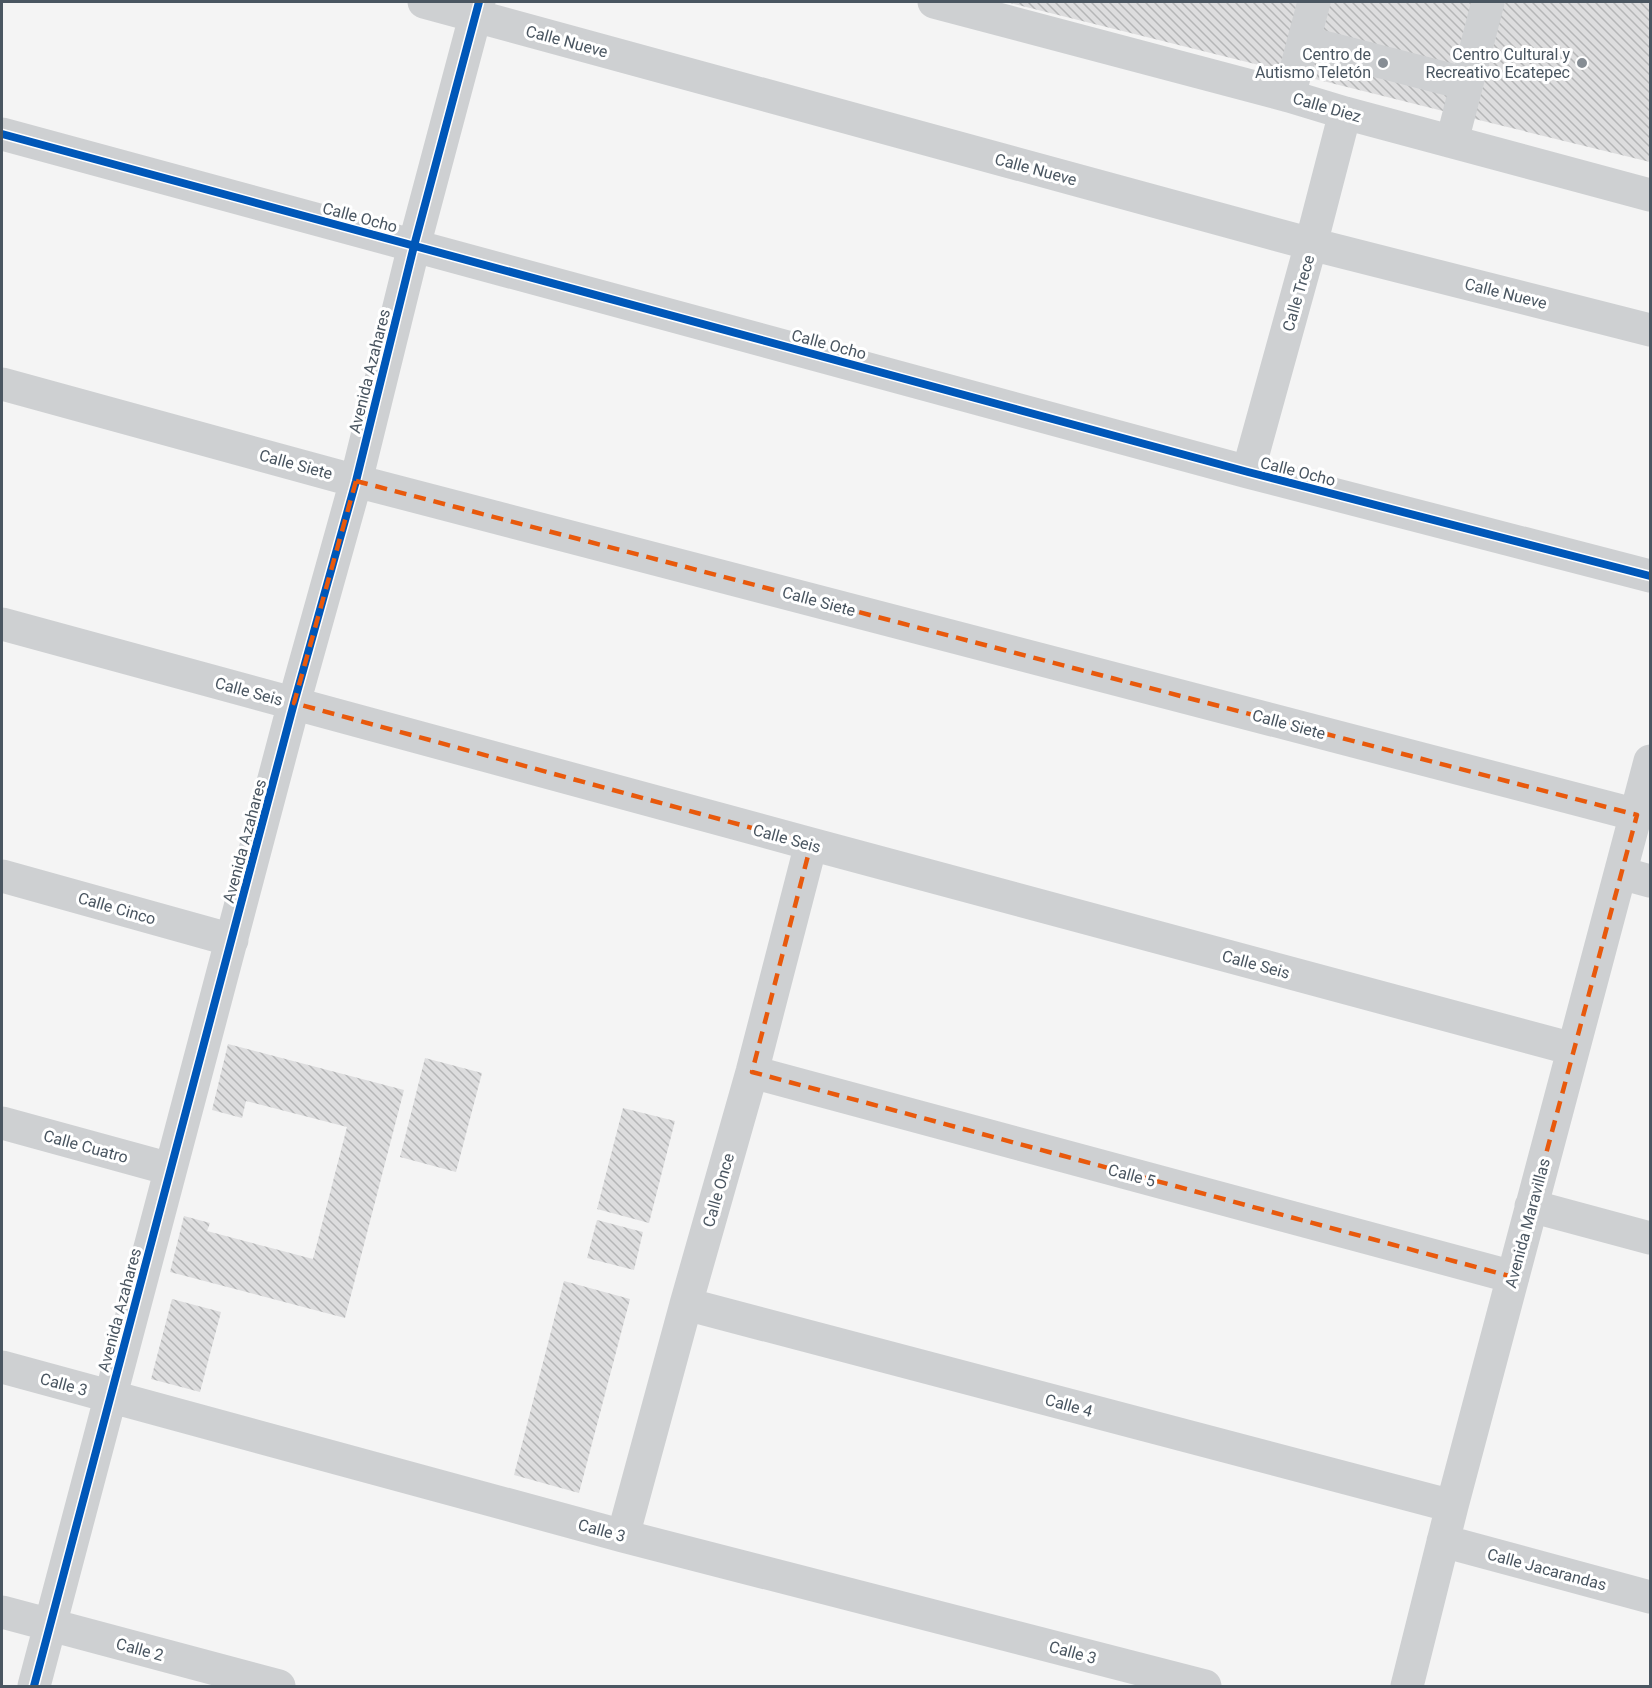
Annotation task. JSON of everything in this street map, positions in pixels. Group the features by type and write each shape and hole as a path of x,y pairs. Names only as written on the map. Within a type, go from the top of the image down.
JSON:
{"street":[{"name":"Calle Nueve","path":"424,2 478,9 1311,244 1650,330"},
{"name":"Calle Diez","path":"934,2 1650,195"},
{"path":"1289,96 1314,2"},
{"path":"1452,141 1488,2"},
{"name":"Avenida Azahares","path":"34,1686 294,703 356,481 414,246 478,9"},
{"path":"1304,42 1467,84"},
{"name":"Calle Trece","path":"1248,472 1345,113"},
{"name":"Calle Ocho","path":"2,134 1248,472 1650,576"},
{"name":"Calle Siete","path":"2,384 356,481 1636,815"},
{"name":"Calle Seis","path":"2,624 1574,1049"},
{"name":"Avenida Maravillas","path":"1407,1686 1452,1506 1574,1049 1636,877 1636,815 1650,761"},
{"name":"Calle Once","path":"623,1536 752,1072 811,844"},
{"name":"Calle Cinco","path":"2,876 232,940"},
{"name":"Calle 5","path":"752,1072 1513,1277"},
{"name":"Calle Cuatro","path":"2,1123 170,1169"},
{"path":"1531,1206 1650,1238"},
{"name":"Calle 4","path":"686,1304 1452,1506"},
{"name":"Calle 3","path":"2,1367 623,1536 1205,1686"},
{"name":"Calle Jacarandas","path":"1443,1541 1650,1597"},
{"name":"Calle 2","path":"2,1612 279,1686"}],"highlighted area":[{"path":"356,481 1637,815 1513,1277 752,1072 811,844 294,703"}],"building":[{"name":"Centro de Autismo Teletón","path":"1006,2 1650,2 1650,162 1499,125"},
{"path":"228,1044 404,1090 345,1318 170,1272 184,1216 210,1223 207,1231 313,1259 347,1127 246,1101 242,1118 212,1110"},
{"path":"425,1058 482,1073 456,1172 400,1157"},
{"path":"623,1108 675,1121 649,1223 597,1209"},
{"path":"597,1220 643,1232 634,1270 587,1258"},
{"path":"564,1281 630,1299 579,1493 514,1475"},
{"path":"172,1299 221,1312 200,1392 151,1379"}],"cycle path":[{"path":"34,1686 294,703 356,481 414,246 479,2"},
{"path":"2,134 1248,472 1650,576"}],"place":[{"name":"Centro de Autismo Teletón","path":"1383,63"},
{"name":"Centro Cultural y Recreativo Ecatepec","path":"1582,63"}]}
